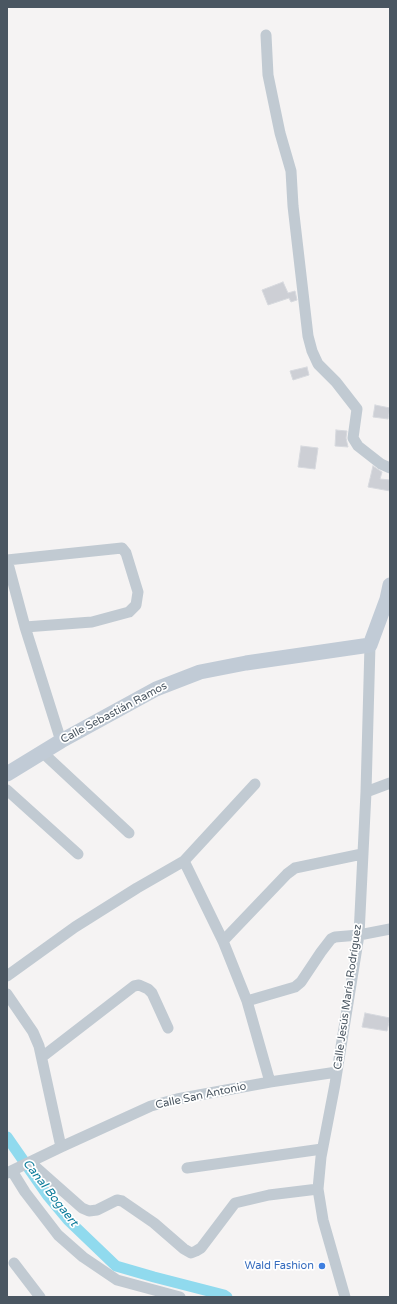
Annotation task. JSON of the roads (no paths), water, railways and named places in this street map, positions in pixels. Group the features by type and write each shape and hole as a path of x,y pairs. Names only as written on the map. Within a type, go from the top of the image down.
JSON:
{"main road":[{"path":"370,645 387,599 390,585"},
{"name":"Calle Sebastián Ramos","path":"7,774 61,741 156,689 200,672 246,663 370,645"}],"street":[{"path":"266,35 268,75 280,133 291,171 294,214 310,343 318,364 336,382 357,409 353,438 358,446 381,464 390,468"},
{"path":"25,627 92,622 129,612 136,605 138,592 126,553 122,548 7,560 25,627 61,741"},
{"name":"Calle Jesús María Rodríguez","path":"345,1297 323,1220 318,1189 322,1149 337,1072 359,935 366,792 370,645"},
{"path":"42,752 129,833"},
{"path":"366,792 390,783"},
{"path":"7,976 75,927 137,888 184,861 255,784"},
{"path":"7,790 78,854"},
{"path":"223,941 287,874 295,868 362,854"},
{"path":"184,861 223,941 248,1001 270,1082"},
{"path":"248,1001 295,987 301,982 321,952 332,940 339,936 359,935 390,929"},
{"path":"42,1057 134,986 144,986 152,993 168,1028"},
{"path":"7,994 37,1039 61,1147"},
{"name":"Calle San Antonio","path":"12,1171 151,1106 177,1099 270,1082 337,1072"},
{"path":"187,1168 322,1149"},
{"path":"30,1162 82,1208 89,1211 97,1210 118,1200 154,1223 184,1249 190,1252 201,1248 235,1202 269,1195 318,1189"},
{"path":"12,1171 25,1192 58,1234 83,1257 117,1280 180,1297"},
{"path":"14,1263 40,1297"}],"waterway":[{"name":"Canal Bogaert","path":"7,1137 48,1196 68,1220 116,1266 227,1297"}],"place":[{"name":"Wald Fashion","path":"322,1266"}]}
